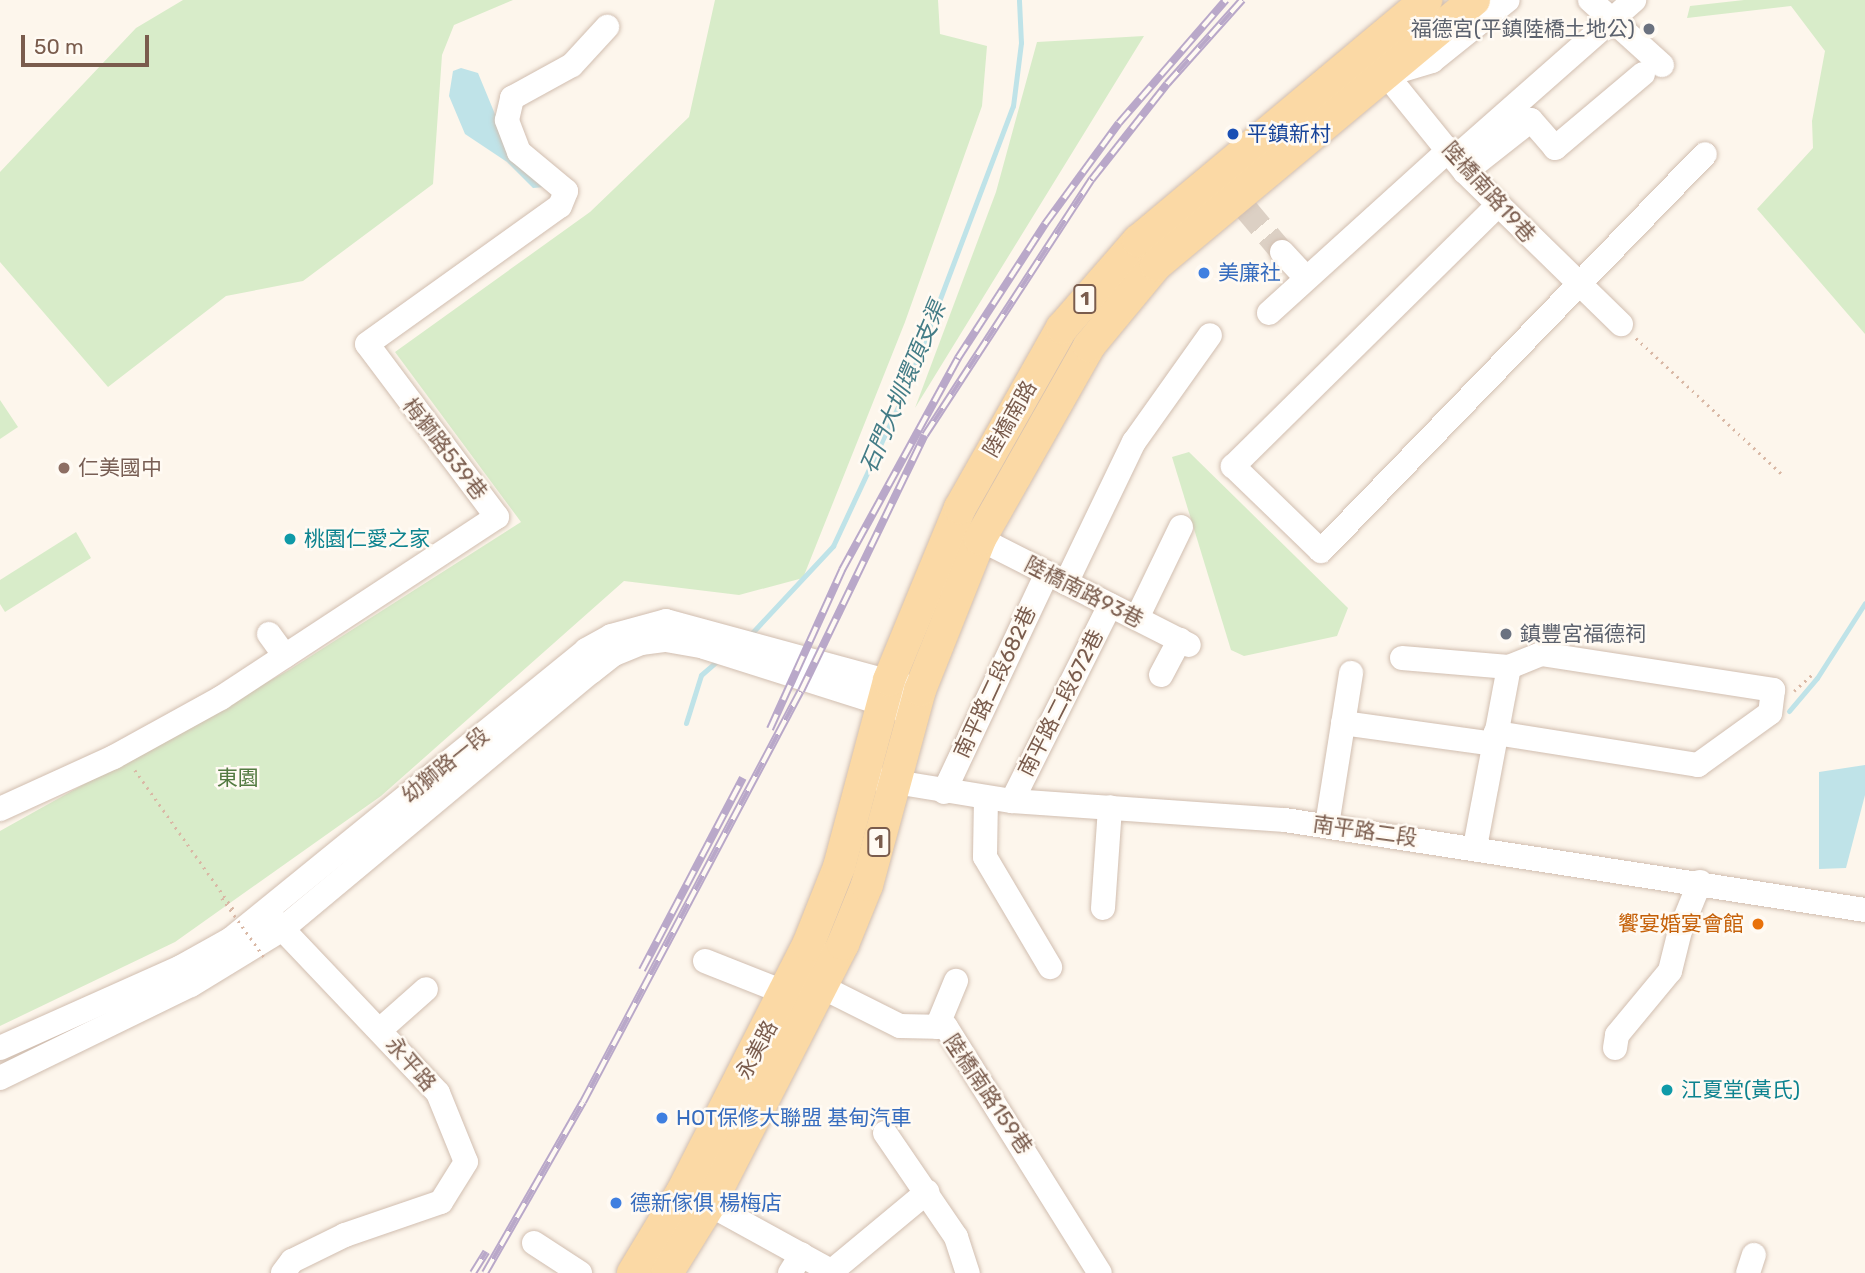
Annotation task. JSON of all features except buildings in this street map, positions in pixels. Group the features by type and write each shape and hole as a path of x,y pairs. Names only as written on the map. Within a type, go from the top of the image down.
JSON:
{"main road":[{"name":"陸橋南路","path":"801,984 867,885 917,702 980,540 1032,441 1110,318 1156,265 1241,203 1376,62 1426,0"},
{"name":"陸橋南路","path":"801,984 839,867 885,692 960,508 1062,328 1138,241 1376,62 1474,0"},
{"name":"永美路","path":"667,1273 696,1197 801,984"},
{"name":"永美路","path":"634,1273 696,1197"}],"street":[{"name":"陸橋南路","path":"1376,62 1432,61 1508,0"},
{"path":"1456,160 1531,120 1555,148 1652,69 1590,0"},
{"path":"1269,313 1305,277 1456,160 1634,0"},
{"name":"梅獅路539巷","path":"0,809 122,752 285,656 497,517 367,344 560,206 566,191 519,152 507,120 512,98 572,65 607,27"},
{"name":"陸橋南路19巷","path":"1376,62 1497,206 1580,288 1621,324"},
{"path":"1497,206 1233,466 1321,551 1580,288 1705,154"},
{"path":"1282,252 1305,277"},
{"name":"南平路二段682巷","path":"944,792 1056,578 1134,442 1210,335"},
{"path":"1137,618 1181,527"},
{"name":"陸橋南路93巷","path":"980,540 1184,642 1161,675"},
{"name":"南平路二段672巷","path":"1012,801 1110,605"},
{"name":"幼獅路一段","path":"0,1078 191,985 274,921 586,650 642,624 666,621 707,629 917,702"},
{"path":"270,634 285,656"},
{"path":"1343,723 1495,738 1698,765 1770,713 1773,690 1541,654 1509,667 1402,658"},
{"path":"1475,847 1509,667"},
{"path":"1327,825 1351,673"},
{"name":"南平路二段","path":"862,776 944,792 1012,801 1327,825 1865,910"},
{"path":"986,798 985,857 1050,967"},
{"path":"1103,908 1110,807"},
{"path":"1615,1048 1617,1035 1670,971 1680,931 1700,882"},
{"name":"幼獅路一段","path":"0,1048 181,968 247,927 274,921"},
{"name":"永平路","path":"274,921 381,1029 438,1093 466,1162 441,1202 345,1235 292,1261 283,1273"},
{"name":"陸橋南路159巷","path":"705,961 801,984 900,1026 946,1027 1100,1273"},
{"path":"937,1027 956,981"},
{"path":"381,1029 426,989"},
{"path":"0,1035 26,1036"},
{"path":"885,1133 956,1237 968,1273"},
{"path":"696,1197 796,1263 833,1272 927,1192"},
{"path":"534,1243 580,1273"}],"path":[{"path":"1621,324 1784,476"},
{"path":"122,752 265,958"},
{"path":"223,897 247,927"}],"green space":[{"path":"183,0 513,0 454,25 442,55 433,184 303,281 226,296 108,387 0,262 0,172 136,28"},
{"name":"東園","path":"715,0 938,0 940,34 987,46 982,106 905,322 803,578 739,595 624,581 381,796 175,942 0,1026 0,831 289,670 521,522 395,352 590,212 689,117"},
{"path":"1744,0 1865,0 1865,334 1757,209 1813,148 1812,121 1825,51 1791,6 1687,18 1690,6"},
{"path":"1144,36 915,408 996,192 1037,42"},
{"path":"0,400 18,427 0,439"},
{"path":"1189,452 1348,608 1337,636 1244,656 1231,650 1172,457"},
{"path":"76,532 91,558 5,612 0,604 0,580"}],"water":[{"path":"461,68 478,73 497,119 545,187 533,188 507,162 465,134 449,96 453,71"},
{"path":"1865,765 1865,795 1846,868 1819,869 1819,772"}],"waterway":[{"name":"石門大圳環頂支渠","path":"750,635 833,546 904,394 1013,106 1021,43 1019,0"},
{"path":"1789,711 1817,678 1865,603"},
{"name":"石門大圳環頂支渠","path":"686,723 701,675 718,660"}],"tunnel":[{"path":"1245,208 1282,252"}],"railway":[{"path":"770,729 842,570 958,358 1045,224 1119,123 1226,0"},
{"path":"485,1273 583,1102 801,691 925,435 1092,179 1167,84 1242,0"},
{"path":"642,970 743,778"},
{"path":"473,1273 486,1252"}],"place":[{"name":"福德宮(平鎮陸橋土地公)","path":"1649,29"},
{"name":"平鎮新村","path":"1233,134"},
{"name":"美廉社","path":"1204,273"},
{"name":"仁美國中","path":"64,468"},
{"name":"桃園仁愛之家","path":"290,539"},
{"name":"鎮豐宮福德祠","path":"1506,634"},
{"name":"饗宴婚宴會館","path":"1758,924"},
{"name":"江夏堂(黃氏)","path":"1667,1090"},
{"name":"HOT保修大聯盟 基甸汽車","path":"662,1118"},
{"name":"德新傢俱 楊梅店","path":"616,1203"}]}
